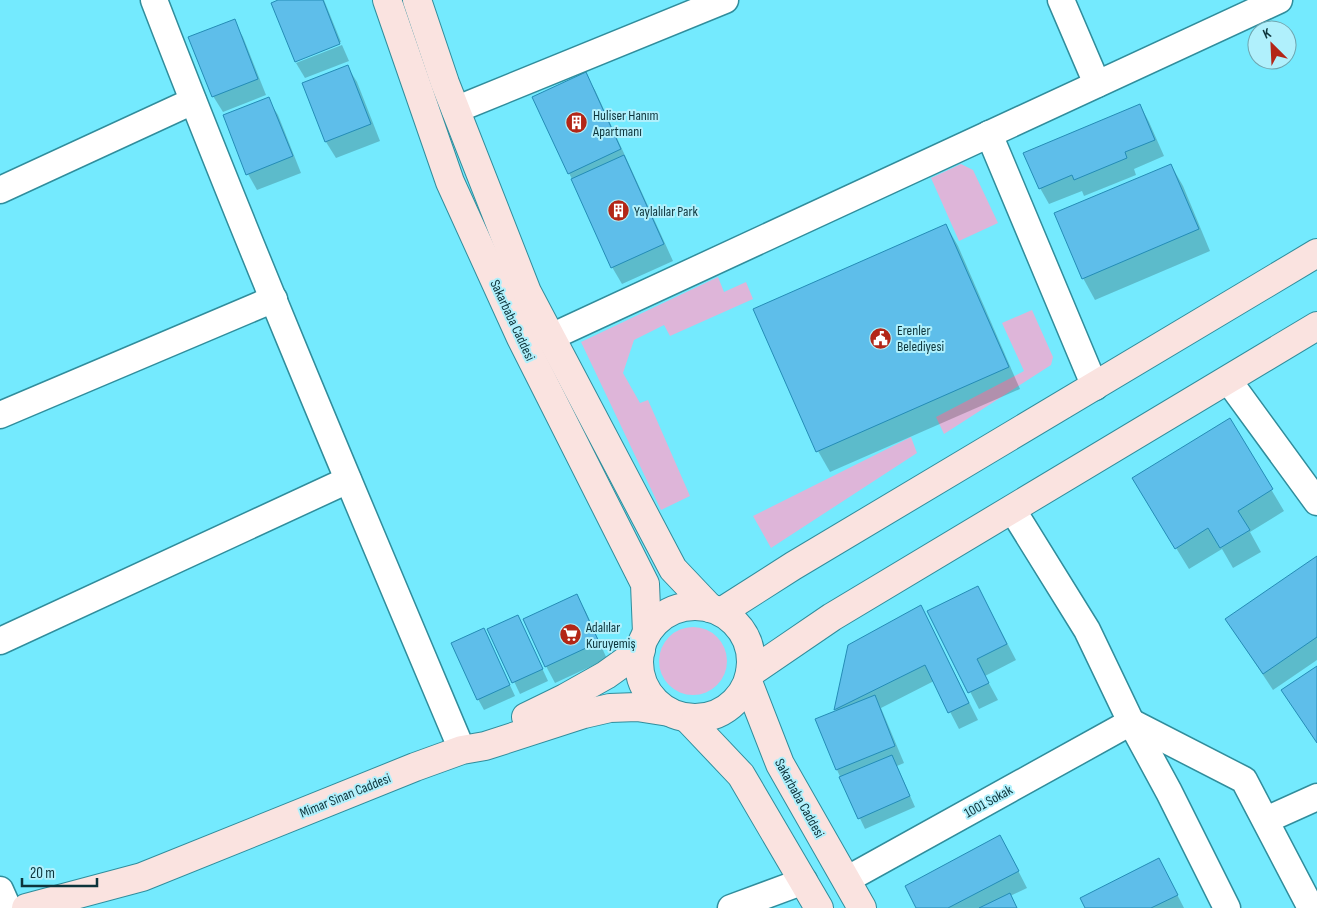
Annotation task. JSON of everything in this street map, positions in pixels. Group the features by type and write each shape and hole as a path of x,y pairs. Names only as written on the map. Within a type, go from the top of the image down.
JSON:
{"main road":[{"name":"Sakarbaba Caddesi","path":"387,0 450,182 521,338 645,584 644,642"},
{"name":"Sakarbaba Caddesi","path":"417,0 455,110 527,292 673,569 716,610"},
{"path":"716,610 1095,387 1317,253"},
{"path":"749,678 832,618 1317,326"},
{"path":"462,750 598,680 644,642 659,620 674,610 692,606 716,610 735,623 746,638 751,655 749,678 738,699 724,710 706,717 678,715"},
{"path":"644,642 640,668 645,686 655,701 678,715 741,775 819,908"},
{"name":"Sakarbaba Caddesi","path":"749,678 780,764 862,908"},
{"name":"Mimar Sinan Caddesi","path":"26,908 142,877 415,767 462,750 485,746 584,714 610,708 637,707 678,715"}],"street":[{"path":"154,0 193,102 348,480 462,750"},
{"path":"455,110 684,8 725,0"},
{"path":"1061,0 1097,84"},
{"path":"551,337 1279,0"},
{"path":"0,190 193,102"},
{"path":"989,134 1095,387"},
{"path":"0,415 274,299"},
{"path":"1228,380 1317,502"},
{"path":"0,641 348,480"},
{"path":"1012,509 1087,630 1131,722 1169,792 1227,908"},
{"path":"1131,722 1244,780 1311,908"},
{"name":"1001 Sokak","path":"846,880 1131,722"},
{"path":"1266,820 1317,797"},
{"path":"731,908 804,881"},
{"path":"0,890 8,908"}],"shaded area":[{"path":"961,164 973,170 998,223 959,241 931,178"},
{"path":"718,277 724,292 746,282 753,299 670,336 664,325 634,340 623,373 640,403 648,400 690,496 661,510 581,342"},
{"path":"1032,310 1053,357 1051,365 944,434 936,417 1024,371 1002,323"},
{"path":"911,437 917,453 771,548 753,516"},
{"path":"693,627 706,630 717,637 724,648 727,661 724,674 717,685 706,692 693,695 680,692 669,685 662,674 659,661 662,648 669,637 680,630"}],"building":[{"path":"278,0 323,0 340,44 295,62 271,3"},
{"path":"235,19 258,79 212,97 188,37"},
{"path":"348,65 371,124 325,142 302,83"},
{"name":"Huliser Hanım Apartmanı","path":"586,72 621,149 568,174 532,97"},
{"path":"269,97 293,156 246,175 223,115"},
{"path":"1140,104 1155,140 1125,152 1127,158 1074,180 1072,175 1039,189 1023,153"},
{"name":"Yaylalılar Park","path":"624,155 664,244 611,268 571,179"},
{"path":"1171,164 1199,229 1082,279 1054,213"},
{"name":"Erenler Belediyesi","path":"946,224 1009,367 816,452 753,309"},
{"path":"1230,418 1273,489 1238,511 1250,530 1220,548 1208,528 1175,549 1132,478"},
{"path":"1317,556 1317,637 1263,674 1225,619"},
{"path":"978,586 1007,644 977,659 989,683 968,693 927,611"},
{"path":"577,594 599,642 545,667 523,619"},
{"path":"921,605 969,703 948,713 925,665 834,710 848,645"},
{"path":"518,615 543,669 512,683 487,629"},
{"path":"484,628 510,685 477,700 451,643"},
{"path":"1317,666 1317,743 1281,690"},
{"path":"875,695 895,746 836,770 815,719"},
{"path":"892,755 910,796 858,819 839,777"},
{"path":"1000,835 1019,871 948,908 916,908 905,886"},
{"path":"1159,858 1178,895 1151,908 1085,908 1080,898"},
{"path":"1010,893 1017,908 979,908"}],"place":[{"name":"Huliser Hanım Apartmanı","path":"577,123"},
{"name":"Yaylalılar Park","path":"618,211"},
{"name":"Erenler Belediyesi","path":"881,338"},
{"name":"Adalılar Kuruyemiş","path":"570,635"}]}
